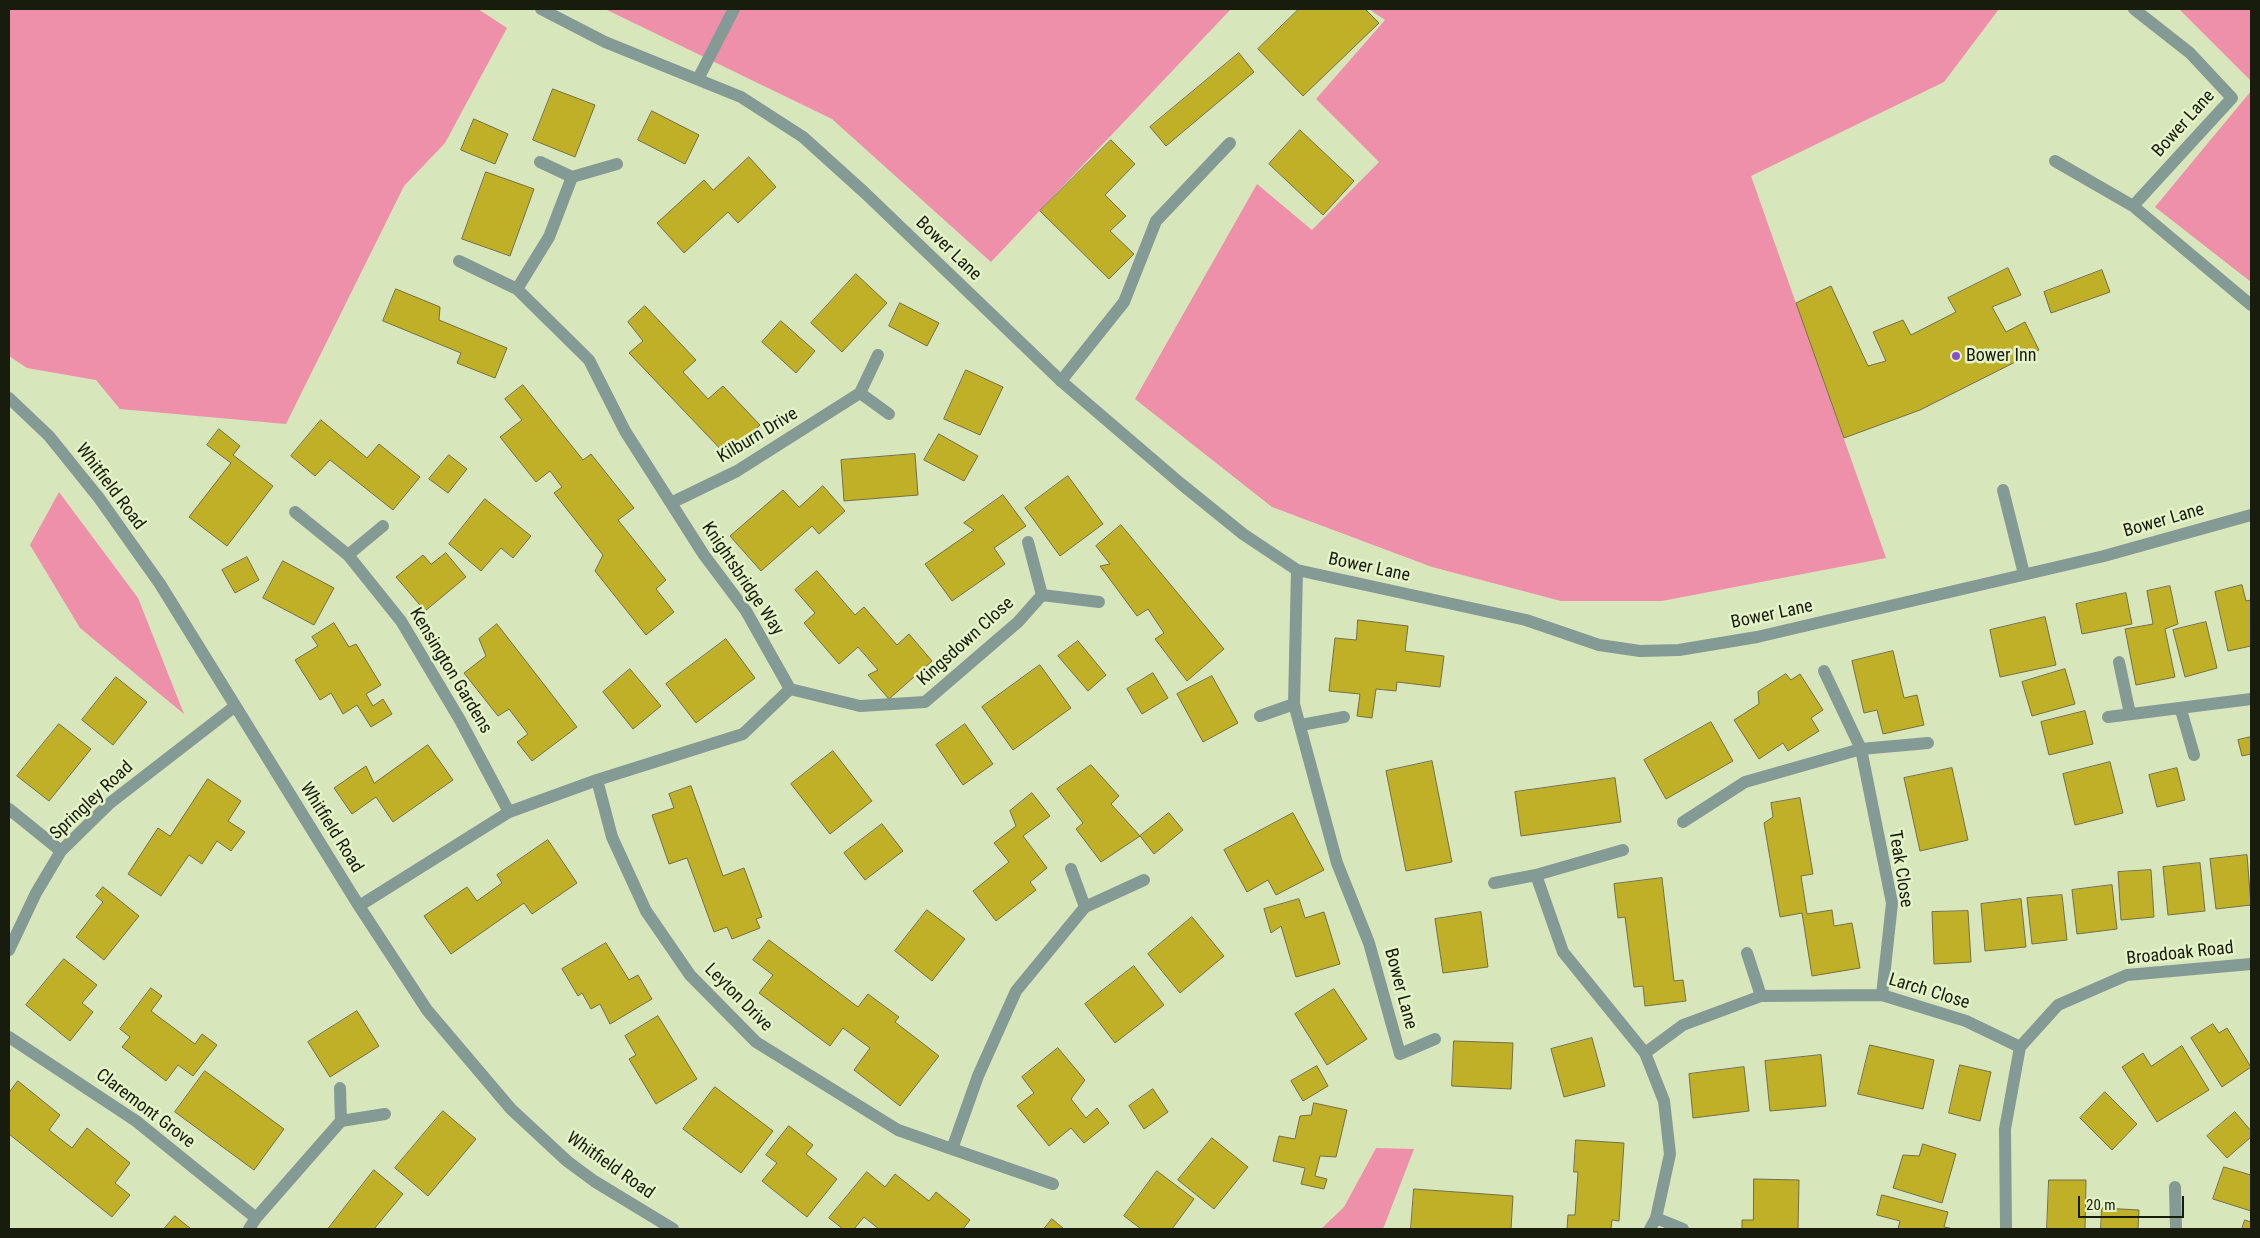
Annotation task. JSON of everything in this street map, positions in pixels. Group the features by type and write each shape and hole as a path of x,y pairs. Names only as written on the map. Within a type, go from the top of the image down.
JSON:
{"street":[{"name":"Bower Lane","path":"541,9 605,42 741,97 803,137 872,200 1030,354 1180,483 1243,534 1297,570 1526,620 1599,645 1640,651 1679,650 1757,638 2104,556 2251,515"},
{"path":"698,79 734,9"},
{"name":"Bower Lane","path":"2133,206 2232,98 2190,53 2134,9"},
{"path":"1061,381 1124,302 1156,222 1230,143"},
{"path":"2055,161 2133,206 2251,305"},
{"path":"540,162 572,177 617,164"},
{"path":"517,289 549,237 572,177"},
{"name":"Knightsbridge Way","path":"460,261 517,289 589,360 626,431 704,555 746,611 790,689"},
{"path":"878,355 860,393 889,414"},
{"name":"Kilburn Drive","path":"671,503 737,471 860,393"},
{"name":"Whitfield Road","path":"9,398 49,436 100,498 160,584 234,707 427,1010 511,1109 567,1161 594,1181 673,1229"},
{"path":"2003,490 2024,574"},
{"name":"Kensington Gardens","path":"295,512 348,555 401,621 460,720 509,812"},
{"path":"348,555 383,526"},
{"path":"1028,542 1042,595 1099,602"},
{"name":"Bower Lane","path":"1297,570 1294,704 1301,725 1313,781 1337,863 1369,943 1400,1054 1435,1040"},
{"name":"Kingsdown Close","path":"790,689 860,706 926,702 1018,622 1042,595"},
{"path":"2119,662 2130,714"},
{"name":"Teak Close","path":"1824,671 1861,749 1892,903 1882,994"},
{"path":"359,906 509,812 597,780 743,734 790,689"},
{"path":"2108,718 2130,714 2181,710 2251,699"},
{"path":"1260,716 1294,704"},
{"name":"Springley Road","path":"9,950 36,894 61,852 110,803 234,707"},
{"path":"2181,710 2194,755"},
{"path":"1301,725 1344,717"},
{"path":"1683,822 1745,782 1861,749 1928,743"},
{"name":"Leyton Drive","path":"597,780 612,837 642,903 690,975 756,1042 898,1130 1053,1184"},
{"path":"9,809 61,852"},
{"path":"1494,883 1536,875 1623,850"},
{"path":"1071,869 1085,908"},
{"path":"1536,875 1563,952 1645,1053 1664,1101 1670,1154 1653,1224 1683,1229"},
{"path":"952,1149 978,1076 1016,991 1085,908 1144,880"},
{"path":"1747,953 1762,996"},
{"name":"Broadoak Road","path":"2020,1047 2058,1005 2127,975 2251,964"},
{"name":"Larch Close","path":"1645,1053 1683,1025 1762,996 1882,994 1966,1021 2020,1047"},
{"name":"Claremont Grove","path":"9,1037 136,1121 252,1224 342,1121"},
{"path":"2006,1229 2005,1129 2020,1047"},
{"path":"340,1088 342,1121 385,1114"},
{"path":"2175,1187 2176,1229"}],"shaded area":[{"path":"9,9 478,9 507,28 445,143 404,186 286,424 120,409 96,380 27,368 9,356"},
{"path":"605,9 1231,9 991,262 832,119"},
{"path":"1369,9 1999,9 1944,82 1751,176 1886,558 1662,601 1561,601 1432,567 1272,507 1135,399 1257,184 1312,230 1379,162 1316,99 1385,20"},
{"path":"2179,9 2251,9 2251,81"},
{"path":"2251,91 2251,282 2155,207"},
{"path":"59,492 138,598 184,714 80,628 30,545"},
{"path":"1376,1148 1414,1149 1383,1229 1321,1229 1344,1207"}],"building":[{"path":"1299,9 1365,9 1379,23 1303,96 1258,49"},
{"path":"1239,53 1254,72 1166,146 1150,127"},
{"path":"553,89 595,105 575,157 533,140"},
{"path":"652,111 699,135 685,164 638,140"},
{"path":"474,119 508,134 495,164 461,150"},
{"path":"1300,130 1354,181 1323,215 1269,164"},
{"path":"1111,140 1135,164 1105,195 1126,216 1110,231 1134,254 1109,279 1040,211"},
{"path":"749,157 776,187 738,223 728,212 684,253 657,223 704,180 713,190"},
{"path":"486,172 534,189 510,256 462,239"},
{"name":"Bower Inn","path":"2008,268 2021,295 1992,307 2006,332 2025,322 2039,350 1920,410 1844,438 1796,303 1831,286 1868,366 1886,361 1873,332 1903,320 1911,335 1956,312 1948,298"},
{"path":"2102,270 2110,292 2051,313 2044,292"},
{"path":"856,274 887,303 842,352 811,323"},
{"path":"396,289 440,307 439,320 507,348 495,378 457,363 461,353 383,321"},
{"path":"900,303 939,323 927,346 889,326"},
{"path":"645,306 696,360 683,372 708,399 723,386 760,425 727,456 629,353 643,341 628,322"},
{"path":"781,321 815,351 796,373 762,342"},
{"path":"966,370 1003,387 980,435 944,419"},
{"path":"523,385 583,460 591,454 634,508 618,520 666,580 656,589 674,612 646,635 595,571 603,555 554,493 562,487 550,471 536,482 500,437 522,420 505,399"},
{"path":"321,420 367,458 379,444 420,477 393,510 330,460 315,476 291,456"},
{"path":"219,429 240,446 233,455 273,486 227,546 189,517 231,463 207,445"},
{"path":"939,434 978,456 964,481 924,460"},
{"path":"915,454 918,495 844,501 841,460"},
{"path":"449,455 467,469 448,493 429,479"},
{"path":"1068,476 1103,524 1060,556 1025,508"},
{"path":"823,486 845,511 819,534 812,526 761,571 730,536 783,490 799,507"},
{"path":"1003,495 1026,526 994,548 1005,564 952,601 925,564 974,530 964,523"},
{"path":"485,499 531,536 513,558 501,548 481,571 449,544"},
{"path":"1121,525 1224,649 1187,681 1155,639 1164,633 1148,609 1137,616 1100,566 1110,564 1096,546"},
{"path":"446,553 466,577 425,611 396,577 423,555 431,564"},
{"path":"247,557 259,580 235,593 222,570"},
{"path":"283,561 334,588 314,625 263,598"},
{"path":"817,571 855,615 864,607 897,645 909,634 932,661 889,699 868,675 878,670 858,647 839,664 804,623 815,613 795,590"},
{"path":"2242,585 2246,601 2251,600 2251,646 2228,651 2215,592"},
{"path":"2170,586 2178,624 2165,629 2175,677 2136,685 2125,629 2153,624 2147,591"},
{"path":"2126,593 2132,624 2082,634 2076,604"},
{"path":"2045,617 2056,665 2000,677 1990,630"},
{"path":"1358,620 1408,626 1405,651 1444,656 1440,687 1397,682 1396,691 1376,689 1372,718 1357,716 1360,694 1329,691 1335,638 1356,640"},
{"path":"2206,622 2217,668 2185,677 2173,630"},
{"path":"334,623 349,647 356,644 381,685 366,694 373,706 383,699 392,714 371,727 357,705 343,714 331,693 320,700 295,660 318,646 312,637"},
{"path":"497,624 577,727 532,761 517,742 528,734 509,709 498,716 464,673 486,656 479,639"},
{"path":"726,639 755,678 696,723 666,684"},
{"path":"1078,641 1106,675 1088,691 1058,656"},
{"path":"1893,651 1904,698 1917,695 1924,725 1883,734 1877,710 1864,713 1852,661"},
{"path":"1040,665 1071,708 1013,750 982,707"},
{"path":"630,669 661,706 633,729 603,692"},
{"path":"2065,669 2075,704 2032,716 2022,682"},
{"path":"1153,673 1168,698 1142,714 1127,689"},
{"path":"1786,674 1791,680 1800,674 1823,710 1811,718 1819,731 1788,751 1783,743 1759,759 1734,720 1759,704 1758,692"},
{"path":"1212,676 1238,723 1203,742 1177,694"},
{"path":"116,677 147,702 113,745 82,720"},
{"path":"2085,711 2093,744 2049,755 2041,722"},
{"path":"1711,722 1733,761 1666,799 1644,760"},
{"path":"59,724 91,749 49,801 17,776"},
{"path":"965,724 993,764 963,785 936,745"},
{"path":"2251,737 2251,754 2242,756 2238,740"},
{"path":"428,745 453,780 393,822 376,797 352,814 334,788 366,766 374,783"},
{"path":"833,751 872,801 830,834 791,784"},
{"path":"1432,761 1452,862 1406,871 1386,771"},
{"path":"2110,762 2123,813 2075,825 2063,774"},
{"path":"1091,765 1119,796 1111,804 1140,836 1101,862 1076,829 1083,823 1057,789"},
{"path":"1952,768 1968,840 1920,851 1904,778"},
{"path":"2177,768 2185,800 2157,807 2149,775"},
{"path":"1615,778 1621,822 1521,836 1515,792"},
{"path":"208,779 241,801 228,821 245,832 231,851 217,841 202,864 189,855 161,896 128,874 158,828 170,836"},
{"path":"691,786 723,876 744,868 762,917 756,919 760,928 732,939 727,927 714,932 687,858 669,864 652,815 674,808 669,794"},
{"path":"1032,793 1050,816 1023,836 1047,868 1030,882 1036,890 996,921 973,891 1009,862 994,843 1016,826 1010,811"},
{"path":"1800,798 1813,874 1801,876 1807,914 1832,910 1834,926 1852,923 1860,968 1812,976 1802,913 1780,917 1764,823 1773,817 1771,803"},
{"path":"1169,813 1183,830 1154,854 1140,836"},
{"path":"1293,813 1324,870 1276,895 1268,880 1247,892 1224,850"},
{"path":"882,824 903,851 865,880 844,853"},
{"path":"548,840 577,883 532,914 524,903 451,954 424,916 467,887 477,901 502,883 497,875"},
{"path":"2247,855 2251,905 2216,909 2210,859"},
{"path":"2200,863 2205,911 2168,915 2163,867"},
{"path":"2151,870 2154,917 2121,920 2118,872"},
{"path":"1662,878 1674,981 1683,980 1686,1001 1645,1006 1643,986 1634,987 1625,917 1618,918 1614,884"},
{"path":"2112,885 2117,929 2077,934 2072,890"},
{"path":"103,887 139,916 104,960 76,937 103,902 96,896"},
{"path":"2062,895 2067,940 2032,944 2027,898"},
{"path":"1299,899 1305,918 1324,912 1340,964 1296,977 1281,926 1271,933 1264,909"},
{"path":"2021,899 2026,947 1985,951 1981,904"},
{"path":"927,910 965,939 932,981 895,951"},
{"path":"1968,911 1971,962 1934,964 1932,912"},
{"path":"1481,912 1488,967 1443,973 1435,919"},
{"path":"1192,917 1224,956 1180,993 1148,954"},
{"path":"769,940 858,1007 868,994 899,1017 895,1022 939,1056 900,1106 854,1070 870,1048 843,1028 830,1046 759,993 773,975 753,960"},
{"path":"606,943 629,980 638,975 652,999 610,1024 600,1004 591,1009 582,993 578,996 562,969"},
{"path":"64,959 97,985 82,1003 93,1012 70,1041 26,1005"},
{"path":"1134,966 1164,1005 1115,1043 1085,1004"},
{"path":"151,988 162,996 151,1011 195,1044 202,1034 217,1045 193,1076 178,1065 166,1081 122,1047 130,1037 120,1029"},
{"path":"1334,989 1367,1039 1327,1065 1295,1014"},
{"path":"357,1011 379,1046 330,1077 308,1042"},
{"path":"658,1016 697,1079 656,1104 629,1059 636,1055 625,1036"},
{"path":"2213,1024 2219,1033 2227,1028 2251,1067 2222,1087 2191,1038"},
{"path":"1592,1038 1605,1086 1564,1097 1551,1049"},
{"path":"1454,1041 1513,1043 1511,1089 1452,1086"},
{"path":"1870,1045 1934,1060 1923,1109 1858,1094"},
{"path":"2182,1046 2209,1090 2157,1122 2122,1067 2143,1053 2151,1066"},
{"path":"1058,1048 1085,1080 1071,1099 1086,1118 1097,1108 1109,1123 1084,1143 1071,1128 1049,1146 1017,1106 1034,1093 1022,1077"},
{"path":"1821,1055 1826,1106 1770,1111 1765,1061"},
{"path":"1960,1065 1991,1072 1980,1121 1949,1113"},
{"path":"1317,1066 1328,1086 1303,1101 1291,1081"},
{"path":"1744,1067 1749,1111 1693,1118 1689,1074"},
{"path":"205,1071 284,1129 254,1170 175,1112"},
{"path":"18,1081 60,1115 49,1130 72,1148 87,1128 130,1163 115,1183 130,1195 112,1217 9,1134 9,1093"},
{"path":"715,1087 773,1131 741,1173 683,1129"},
{"path":"1153,1089 1168,1112 1144,1129 1129,1106"},
{"path":"2105,1092 2137,1124 2112,1150 2080,1118"},
{"path":"1314,1103 1347,1110 1336,1157 1320,1156 1315,1176 1327,1179 1324,1189 1301,1184 1305,1168 1273,1161 1279,1136 1295,1139 1300,1116 1311,1115"},
{"path":"443,1111 476,1139 428,1196 395,1168"},
{"path":"2235,1112 2251,1131 2251,1137 2227,1158 2207,1136"},
{"path":"789,1126 813,1145 806,1154 837,1179 807,1217 762,1181 777,1163 766,1155"},
{"path":"1212,1138 1248,1167 1214,1209 1178,1180"},
{"path":"1576,1140 1624,1143 1619,1221 1612,1220 1611,1229 1567,1229 1568,1215 1575,1215 1578,1172 1574,1172"},
{"path":"1923,1144 1956,1154 1942,1203 1893,1188 1903,1155 1919,1156"},
{"path":"2224,1167 2251,1175 2251,1211 2213,1199"},
{"path":"374,1170 403,1194 374,1229 328,1229"},
{"path":"1157,1171 1194,1199 1172,1229 1141,1229 1124,1216"},
{"path":"867,1172 885,1187 895,1174 929,1201 936,1192 970,1220 963,1229 879,1229 864,1217 854,1229 843,1229 829,1218"},
{"path":"1754,1179 1799,1180 1798,1229 1742,1229 1742,1220 1753,1220"},
{"path":"2049,1180 2086,1180 2085,1229 2047,1229"},
{"path":"1414,1189 1513,1196 1511,1229 1411,1229"},
{"path":"1882,1195 1948,1212 1944,1227 1954,1229 1898,1229 1900,1221 1877,1215"},
{"path":"2102,1208 2139,1210 2138,1229 2101,1229"},
{"path":"175,1216 191,1229 164,1229"},
{"path":"1052,1219 1064,1229 1044,1229"},
{"path":"2245,1220 2251,1222 2251,1229 2242,1229"}],"place":[{"name":"Bower Inn","path":"1956,356"}]}
